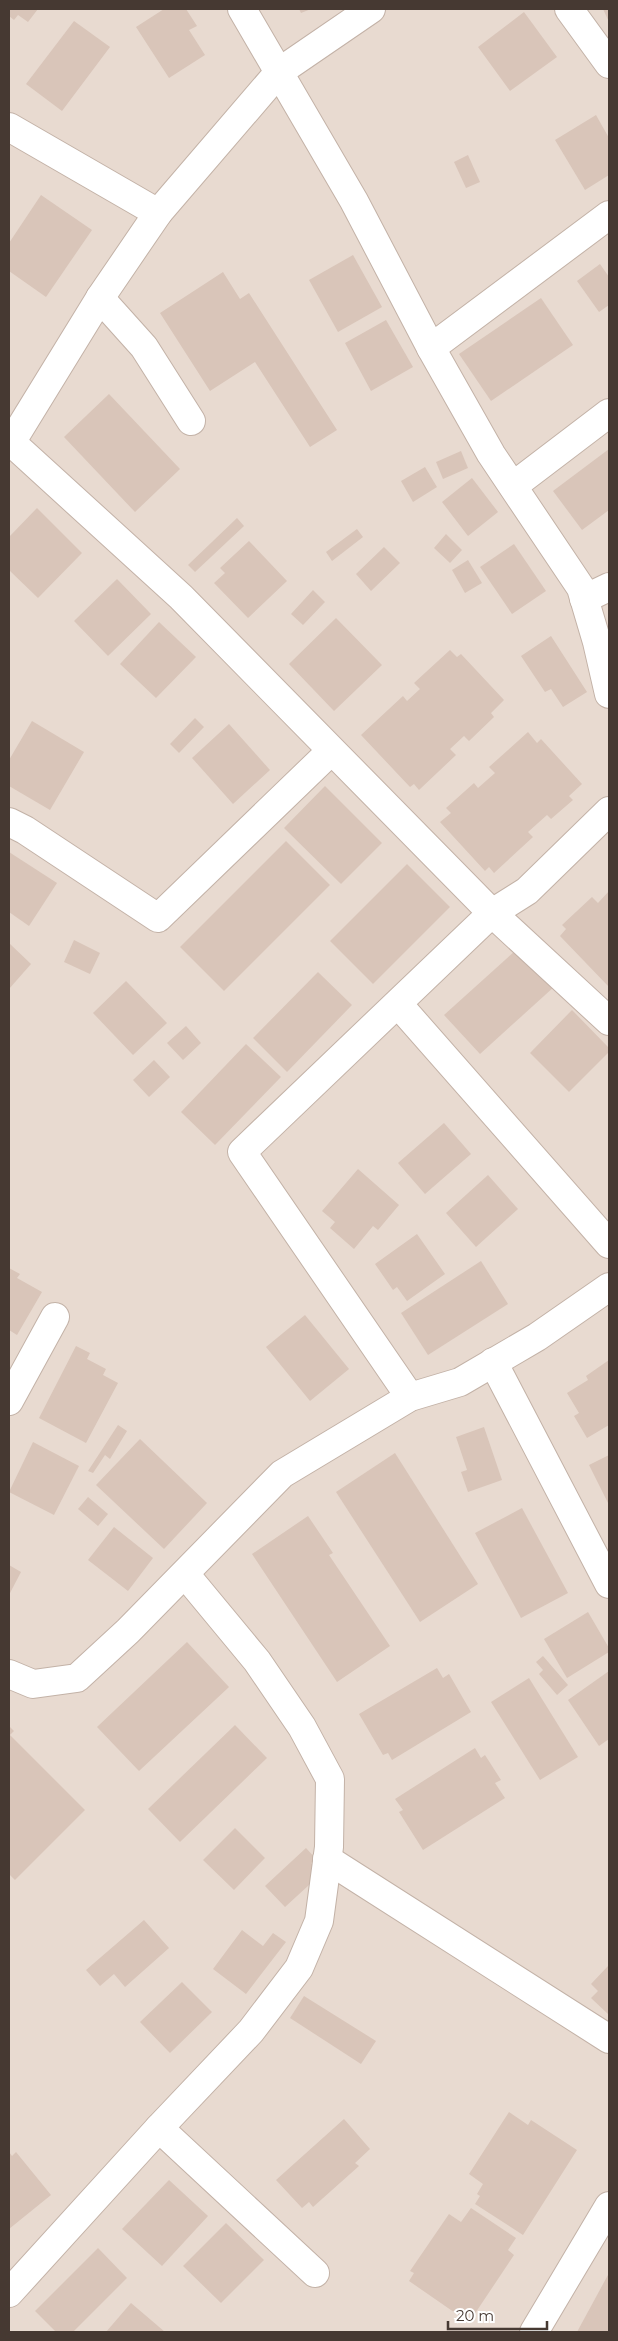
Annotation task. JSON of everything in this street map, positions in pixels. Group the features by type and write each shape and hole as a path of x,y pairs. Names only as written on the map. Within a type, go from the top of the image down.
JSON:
{"street":[{"path":"242,9 354,201 431,348 491,454 581,588 609,694"},
{"path":"371,9 279,72 158,213 100,298 10,444 181,597 492,912 609,1021"},
{"path":"569,9 609,64"},
{"path":"9,127 158,213"},
{"path":"431,348 609,216"},
{"path":"100,298 144,347 190,421"},
{"path":"513,486 609,413"},
{"path":"584,599 609,587"},
{"path":"9,822 25,830 158,918 331,751"},
{"path":"410,1397 242,1152 492,912 526,891 609,811"},
{"path":"398,1004 609,1244"},
{"path":"9,1674 33,1684 76,1678 128,1631 282,1474 410,1397 460,1382 537,1337 609,1287"},
{"path":"9,1401 55,1317"},
{"path":"493,1362 609,1584"},
{"path":"9,2293 159,2128 251,2031 299,1968 319,1921 329,1847 330,1779 302,1727 257,1660 185,1574"},
{"path":"327,1859 609,2039"},
{"path":"159,2128 315,2273"},
{"path":"534,2332 607,2214"}],"shaded area":[{"path":"9,9 609,9 609,2332 9,2332"}],"building":[{"path":"9,9 38,9 28,22 18,15 14,20 9,16"},
{"path":"164,9 186,9 197,26 189,30 205,55 169,78 136,27"},
{"path":"299,9 311,9 301,13"},
{"path":"603,9 609,9 609,22"},
{"path":"524,12 557,57 510,91 478,47"},
{"path":"74,21 110,47 62,111 26,84"},
{"path":"596,115 609,138 609,175 585,190 555,140"},
{"path":"468,155 480,182 466,188 454,162"},
{"path":"41,195 92,230 46,297 9,271 9,243"},
{"path":"353,255 382,307 338,332 309,280"},
{"path":"600,264 609,277 609,305 599,312 577,281"},
{"path":"223,272 240,299 249,293 337,430 310,447 255,362 210,391 160,313"},
{"path":"541,298 573,345 491,401 459,354"},
{"path":"386,320 413,367 371,391 345,343"},
{"path":"109,394 180,469 135,512 64,437"},
{"path":"609,449 609,510 582,530 553,491"},
{"path":"461,451 468,468 443,479 436,462"},
{"path":"425,467 437,487 413,502 401,481"},
{"path":"472,478 498,512 468,536 442,502"},
{"path":"37,508 82,553 38,598 9,570 9,537"},
{"path":"237,518 244,526 195,572 188,565"},
{"path":"357,529 363,537 332,561 326,552"},
{"path":"446,534 462,550 450,563 434,548"},
{"path":"249,541 287,581 248,618 214,583 225,573 220,568"},
{"path":"514,544 546,591 512,614 480,567"},
{"path":"384,547 400,563 371,591 356,574"},
{"path":"468,560 482,583 465,593 452,570"},
{"path":"117,579 151,614 108,656 74,621"},
{"path":"313,590 325,602 303,625 291,614"},
{"path":"336,618 382,665 334,711 289,664"},
{"path":"159,622 196,657 156,698 120,664"},
{"path":"551,636 587,692 563,707 551,689 545,692 521,656"},
{"path":"450,650 457,657 461,654 504,700 491,713 494,717 469,741 464,736 450,749 456,755 419,790 414,784 410,787 361,735 403,696 407,701 420,689 414,683"},
{"path":"195,718 204,727 179,753 170,744"},
{"path":"32,721 84,752 50,810 9,786 9,760"},
{"path":"229,724 270,770 233,804 192,758"},
{"path":"528,732 537,743 541,739 582,784 569,796 573,800 551,819 547,815 528,832 533,837 494,873 489,867 485,871 440,822 451,813 446,808 474,783 478,788 495,773 489,767"},
{"path":"325,786 382,843 341,884 284,828"},
{"path":"286,841 330,885 224,991 180,947"},
{"path":"9,852 57,883 29,926 9,912"},
{"path":"407,864 450,907 373,984 330,941"},
{"path":"609,891 609,987 560,936 566,929 562,925 592,897 598,903"},
{"path":"74,940 100,953 90,974 64,962"},
{"path":"9,943 31,964 9,989"},
{"path":"516,950 555,986 480,1054 444,1015"},
{"path":"318,972 352,1005 287,1072 253,1038"},
{"path":"126,981 167,1023 133,1055 93,1013"},
{"path":"572,1010 609,1048 609,1052 569,1092 530,1053"},
{"path":"186,1026 201,1043 183,1060 167,1043"},
{"path":"246,1044 281,1077 215,1145 181,1112"},
{"path":"154,1060 170,1077 149,1097 133,1080"},
{"path":"444,1123 471,1154 425,1194 398,1163"},
{"path":"358,1169 399,1205 378,1230 373,1226 354,1249 330,1228 335,1222 322,1211"},
{"path":"488,1175 518,1209 476,1247 446,1213"},
{"path":"417,1234 445,1274 407,1301 397,1287 393,1290 375,1264"},
{"path":"481,1261 508,1304 428,1355 401,1313"},
{"path":"9,1268 20,1274 17,1278 42,1292 17,1335 9,1330"},
{"path":"305,1315 349,1369 310,1401 266,1347"},
{"path":"76,1346 90,1353 87,1359 106,1369 103,1375 118,1383 86,1443 39,1418"},
{"path":"609,1360 609,1425 587,1438 574,1416 579,1413 567,1393 588,1380 586,1376"},
{"path":"118,1425 127,1431 110,1459 105,1455 93,1473 88,1471"},
{"path":"484,1427 502,1480 468,1492 461,1472 467,1470 456,1437"},
{"path":"140,1439 207,1503 164,1549 96,1485"},
{"path":"33,1442 79,1466 54,1515 9,1492"},
{"path":"395,1453 478,1584 420,1622 336,1492"},
{"path":"609,1455 609,1505 589,1465"},
{"path":"88,1497 108,1514 98,1526 78,1509"},
{"path":"522,1508 568,1593 521,1618 475,1533"},
{"path":"308,1516 333,1553 329,1555 390,1646 337,1682 252,1554"},
{"path":"114,1527 153,1558 128,1591 88,1560"},
{"path":"9,1565 21,1572 9,1595"},
{"path":"588,1612 609,1648 609,1652 567,1678 544,1639"},
{"path":"187,1642 229,1687 139,1771 97,1727"},
{"path":"543,1656 568,1685 557,1695 539,1674 543,1670 536,1662"},
{"path":"437,1668 443,1678 449,1674 471,1712 392,1760 388,1753 383,1755 359,1714"},
{"path":"609,1671 609,1739 599,1746 568,1700"},
{"path":"529,1678 578,1757 540,1780 491,1702"},
{"path":"235,1725 267,1758 180,1842 148,1809"},
{"path":"9,1726 14,1731 10,1735 85,1810 15,1880 9,1874"},
{"path":"475,1748 481,1758 485,1755 501,1780 495,1783 505,1798 423,1850 399,1812 403,1810 395,1799"},
{"path":"235,1828 265,1858 234,1890 203,1860"},
{"path":"306,1848 316,1859 311,1863 321,1874 285,1907 265,1886"},
{"path":"144,1920 169,1948 125,1987 114,1974 100,1986 86,1970"},
{"path":"242,1930 263,1946 273,1933 286,1942 246,1994 213,1969"},
{"path":"608,1966 609,2015 591,1998 598,1991 591,1984"},
{"path":"182,1982 212,2012 170,2053 140,2022"},
{"path":"304,1996 376,2041 361,2064 290,2018"},
{"path":"509,2112 528,2125 531,2120 577,2150 523,2235 475,2204 480,2196 477,2194 483,2184 469,2174"},
{"path":"344,2119 370,2149 355,2163 359,2166 313,2207 309,2202 302,2208 276,2180"},
{"path":"9,2152 12,2156 16,2152 51,2195 9,2229"},
{"path":"169,2180 208,2216 162,2266 122,2229"},
{"path":"471,2208 516,2238 508,2250 514,2255 474,2315 466,2310 461,2317 409,2281 414,2273 410,2271 449,2214 461,2222"},
{"path":"226,2223 264,2260 221,2303 183,2266"},
{"path":"98,2248 127,2278 73,2332 56,2332 35,2311"},
{"path":"609,2273 609,2332 577,2332"},
{"path":"131,2303 165,2332 106,2332"}]}
